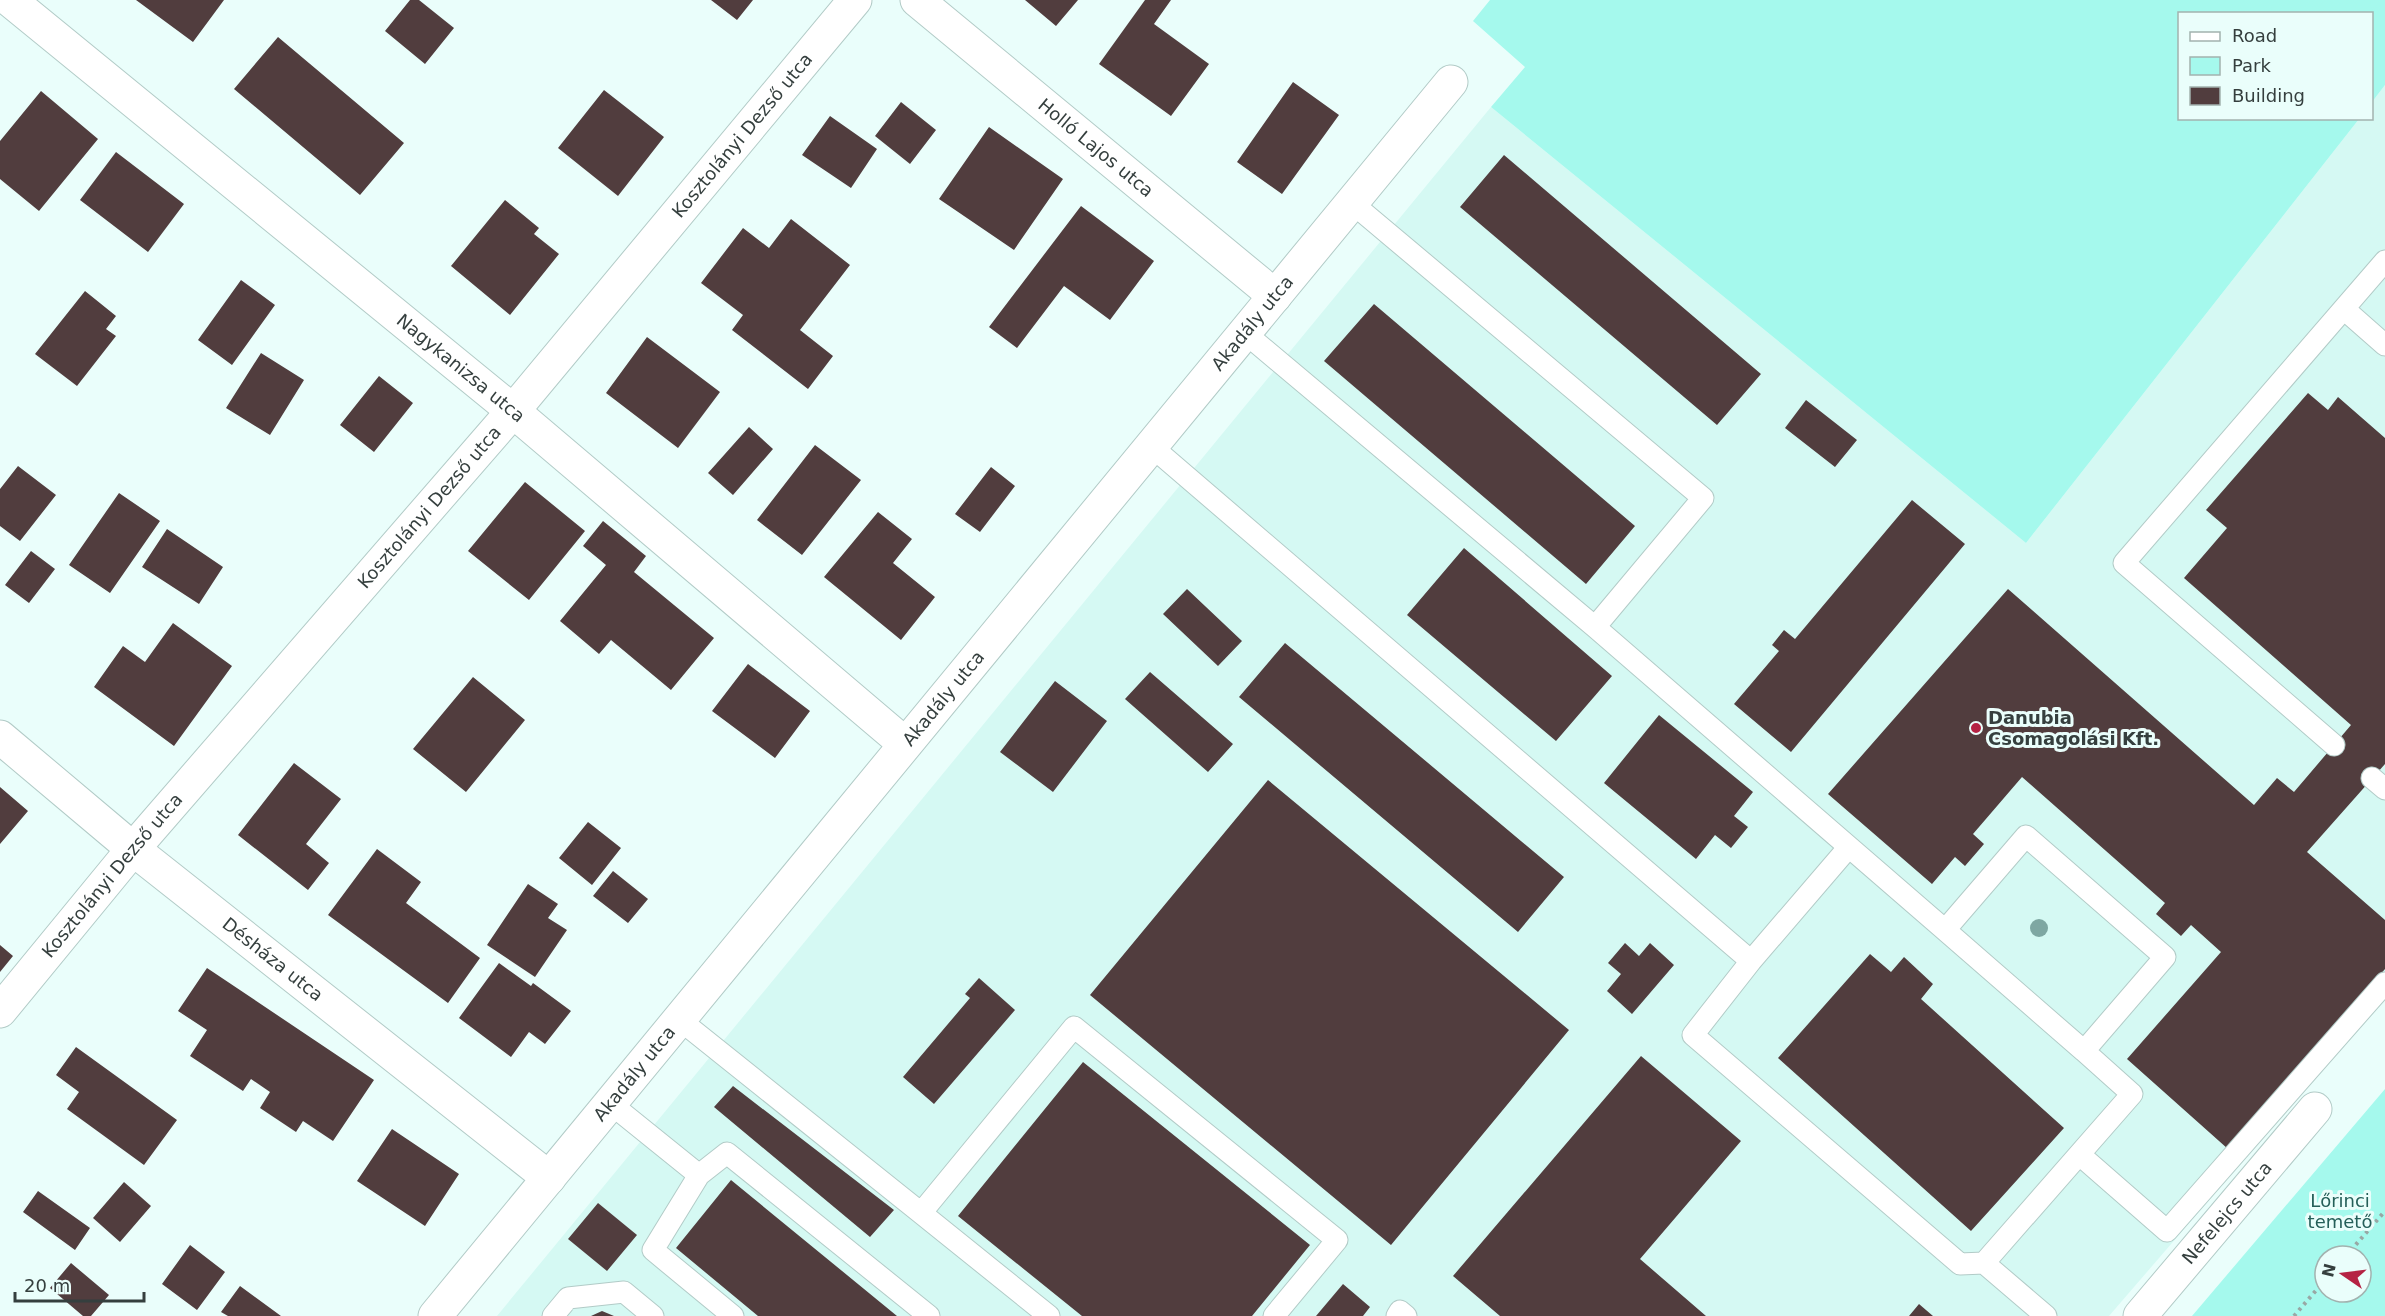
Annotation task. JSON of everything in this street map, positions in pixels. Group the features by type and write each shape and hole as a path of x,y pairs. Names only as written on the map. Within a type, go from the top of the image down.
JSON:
{"street":[{"name":"Nagykanizsa utca","path":"10,0 513,411 905,744"},
{"name":"Kosztolányi Dezső utca","path":"0,1011 133,849 513,411 855,0"},
{"name":"Holló Lajos utca","path":"917,0 1275,296"},
{"name":"Akadály utca","path":"435,1316 1451,82"},
{"name":"Désháza utca","path":"0,737 133,849 549,1178"},
{"name":"Nefelejcs utca","path":"2140,1316 2315,1109"}],"lane":[{"path":"1352,203 1703,498 1594,627"},
{"path":"2334,745 2124,563 2385,261"},
{"path":"2344,309 2385,345"},
{"path":"1245,333 1594,627 2132,1094 1984,1263"},
{"path":"1151,446 1751,962"},
{"path":"1945,930 2026,836 2165,957 2084,1051"},
{"path":"1848,848 1751,962 1693,1035 1960,1264 1984,1263 2046,1316"},
{"path":"2080,1155 2167,1231 2385,983"},
{"path":"680,1020 1049,1316"},
{"path":"921,1213 1074,1028 1337,1240 1274,1316"},
{"path":"611,1104 699,1175"},
{"path":"733,1316 654,1250 699,1175 727,1153 929,1316"},
{"path":"553,1316 568,1298 624,1292 653,1316"},
{"path":"1397,1316 1401,1311 1406,1316"}],"path":[{"path":"2356,1244 2385,1211"},
{"path":"2294,1316 2313,1294"}],"shaded area":[{"path":"2385,85 2385,996 2109,1316 497,1316 1491,107 2026,543 2358,120 2373,120 2373,101"}],"green space":[{"path":"1490,0 2385,0 2385,85 2373,101 2373,12 2178,12 2178,120 2358,120 2026,543 1491,107 1525,67 1473,21"},
{"name":"Lőrinci temető","path":"2385,1089 2385,1316 2192,1316"}],"building":[{"path":"136,0 224,0 193,42"},
{"path":"410,0 419,0 454,28 425,64 385,31"},
{"path":"711,0 753,0 737,20"},
{"path":"1025,0 1078,0 1056,26"},
{"path":"1145,0 1171,0 1154,24 1209,64 1171,116 1099,64"},
{"path":"278,37 404,143 360,195 234,89"},
{"path":"1293,82 1339,115 1282,194 1237,162"},
{"path":"604,90 664,137 618,196 558,148"},
{"path":"41,91 98,139 39,211 0,179 0,141"},
{"path":"901,102 936,130 910,164 875,136"},
{"path":"830,116 877,149 851,188 802,155"},
{"path":"989,127 1063,179 1014,250 939,199"},
{"path":"116,152 184,204 148,252 80,200"},
{"path":"1504,155 1761,374 1717,425 1460,207"},
{"path":"505,200 539,228 534,234 559,254 510,315 451,266"},
{"path":"1081,206 1154,261 1110,320 1064,286 1017,348 989,327"},
{"path":"791,219 850,265 800,330 833,356 808,389 732,330 743,315 701,283 743,228 769,248"},
{"path":"241,280 275,305 232,365 198,340"},
{"path":"85,291 116,316 106,329 116,336 77,386 35,354"},
{"path":"1374,304 1635,526 1586,584 1324,361"},
{"path":"647,337 720,392 678,448 606,393"},
{"path":"261,353 304,380 270,435 226,408"},
{"path":"379,376 413,403 374,452 340,425"},
{"path":"2308,393 2328,410 2338,397 2385,438 2385,764 2307,852 2385,920 2385,969 2228,1149 2127,1059 2221,952 2191,925 2181,936 2156,914 2165,903 2022,777 1973,834 1984,844 1965,866 1955,857 1932,884 1828,794 2008,589 2254,805 2277,778 2294,792 2351,725 2184,578 2227,528 2206,510"},
{"path":"1806,400 1857,440 1835,467 1785,428"},
{"path":"749,427 773,449 733,495 708,473"},
{"path":"815,445 861,480 802,555 757,520"},
{"path":"18,466 56,495 20,541 0,526 0,489"},
{"path":"991,467 1015,486 980,532 955,514"},
{"path":"525,482 585,531 529,600 468,551"},
{"path":"119,493 160,521 110,593 69,565"},
{"path":"1912,500 1965,544 1791,752 1734,704 1779,651 1772,645 1784,630 1795,639"},
{"path":"878,512 912,539 893,563 935,597 901,640 824,577"},
{"path":"603,521 646,556 634,572 714,638 671,690 611,640 599,654 560,621 606,565 583,546"},
{"path":"167,529 223,567 199,604 142,567"},
{"path":"1464,548 1612,676 1556,741 1407,615"},
{"path":"31,551 55,569 29,603 5,585"},
{"path":"1187,589 1242,641 1218,666 1163,614"},
{"path":"173,623 232,666 174,746 94,687 123,646 145,662"},
{"path":"1285,643 1564,877 1518,932 1239,697"},
{"path":"748,664 810,711 775,758 712,711"},
{"path":"1150,672 1233,744 1208,772 1125,699"},
{"path":"473,677 525,720 466,792 413,749"},
{"path":"1055,681 1107,721 1053,792 1000,752"},
{"path":"1659,715 1753,792 1734,816 1748,827 1731,848 1715,835 1696,859 1604,783"},
{"path":"294,763 341,799 306,844 329,863 308,890 238,835"},
{"path":"1268,780 1569,1030 1391,1245 1090,995"},
{"path":"0,787 28,811 0,844"},
{"path":"588,822 621,848 592,885 559,858"},
{"path":"377,849 421,882 406,903 480,958 448,1003 328,915"},
{"path":"613,871 648,899 628,923 593,896"},
{"path":"528,884 558,904 548,918 567,930 535,977 487,945"},
{"path":"1625,943 1639,956 1650,943 1674,965 1632,1014 1607,991 1621,974 1608,963"},
{"path":"0,945 13,956 0,972"},
{"path":"1870,954 1891,972 1904,957 1933,984 1921,999 2064,1128 1971,1231 1778,1058"},
{"path":"499,963 531,986 533,983 571,1011 545,1044 529,1032 511,1057 459,1018"},
{"path":"207,968 374,1080 333,1141 303,1121 296,1132 260,1108 270,1092 251,1079 243,1091 190,1056 207,1030 178,1011"},
{"path":"979,978 1015,1010 934,1104 903,1077 970,998 965,994"},
{"path":"76,1047 177,1120 144,1165 67,1109 79,1092 56,1075"},
{"path":"1641,1056 1741,1141 1640,1259 1706,1316 1500,1316 1453,1276"},
{"path":"1083,1062 1310,1245 1252,1316 1082,1316 958,1216"},
{"path":"733,1086 894,1210 870,1237 714,1107"},
{"path":"392,1129 459,1174 425,1226 357,1181"},
{"path":"731,1180 897,1316 758,1316 676,1248"},
{"path":"124,1182 151,1206 120,1242 93,1218"},
{"path":"38,1191 90,1228 75,1250 23,1212"},
{"path":"598,1203 637,1235 607,1271 568,1239"},
{"path":"190,1245 225,1272 197,1310 162,1284"},
{"path":"71,1263 109,1295 91,1316 83,1316 50,1288"},
{"path":"1343,1284 1370,1307 1363,1316 1316,1316"},
{"path":"240,1286 281,1316 228,1316 221,1312"},
{"path":"1919,1304 1933,1316 1909,1316"},
{"path":"602,1311 614,1316 591,1316"}],"place":[{"name":"Danubia Csomagolási Kft.","path":"1976,728"}]}
